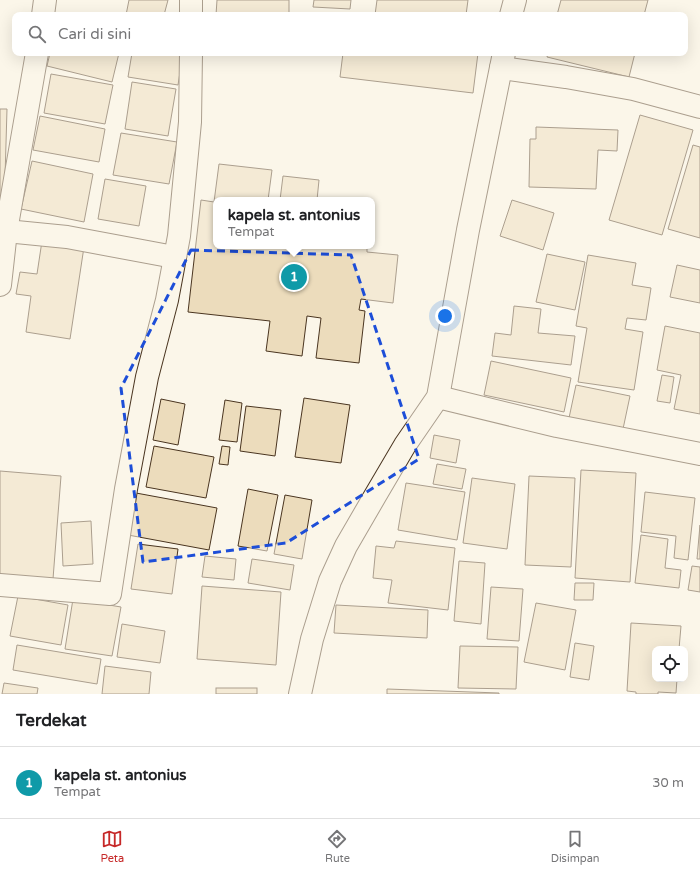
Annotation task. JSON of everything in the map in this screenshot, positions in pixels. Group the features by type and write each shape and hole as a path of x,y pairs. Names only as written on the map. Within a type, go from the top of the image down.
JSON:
{"street":[{"path":"43,12 45,0"},
{"path":"191,0 191,12"},
{"path":"512,12 515,0"},
{"path":"0,285 6,231 35,56"},
{"path":"0,585 110,594 126,489 146,377 167,300 179,236 190,122 191,56"},
{"path":"300,694 312,639 330,581 346,546 405,445 438,397 468,230 502,61 566,77 633,89 700,107"},
{"path":"6,231 67,237 174,257"},
{"path":"438,397 556,426 700,454"}],"highlighted area":[{"path":"191,250 351,255 419,459 286,543 143,562 121,388"}],"building":[{"path":"129,0 168,0 165,12 127,12"},
{"path":"217,0 289,0 289,12 216,12"},
{"path":"314,0 351,0 350,9 313,7"},
{"path":"377,0 468,0 466,12 375,12"},
{"path":"561,0 648,0 645,12 558,12"},
{"path":"49,56 118,56 112,82 47,66"},
{"path":"132,56 183,56 178,85 128,77"},
{"path":"343,56 478,56 473,93 340,77"},
{"path":"547,56 634,56 629,77"},
{"path":"51,74 113,85 105,124 44,113"},
{"path":"132,82 176,89 168,136 125,129"},
{"path":"0,109 7,109 4,212 0,211"},
{"path":"640,115 693,130 662,235 609,220"},
{"path":"40,116 105,129 99,162 33,150"},
{"path":"536,127 618,130 617,151 598,150 596,189 529,187 530,139 536,139"},
{"path":"121,133 177,142 169,184 113,175"},
{"path":"693,145 700,147 700,238 668,229"},
{"path":"32,161 93,174 84,222 21,209"},
{"path":"219,164 272,170 268,197 215,197"},
{"path":"283,176 319,180 317,197 280,197"},
{"path":"105,179 146,186 139,226 98,219"},
{"path":"201,200 213,202 213,249 367,249 367,252 398,255 393,303 361,299 359,310 365,311 359,363 316,358 321,318 307,316 302,356 266,351 270,321 188,312"},
{"path":"512,200 554,213 543,250 500,236"},
{"path":"42,241 84,247 70,339 26,332 31,296 16,294 20,272 37,274"},
{"path":"547,254 585,262 575,310 536,302"},
{"path":"588,255 636,263 632,285 651,288 646,320 627,318 625,329 643,332 634,390 578,382 587,328 576,326"},
{"path":"677,265 700,270 700,303 670,297"},
{"path":"514,306 541,309 538,333 575,336 571,365 492,356 495,333 511,335"},
{"path":"665,326 700,333 700,414 674,409 681,375 657,370"},
{"path":"491,361 571,378 564,412 484,395"},
{"path":"662,375 674,377 670,403 657,401"},
{"path":"576,385 630,396 623,429 569,418"},
{"path":"304,398 350,405 341,463 295,457"},
{"path":"161,399 185,404 178,445 153,440"},
{"path":"225,400 242,403 237,442 219,440"},
{"path":"246,406 281,410 275,456 240,451"},
{"path":"434,435 460,440 456,463 430,458"},
{"path":"154,446 214,457 206,498 146,487"},
{"path":"222,446 230,447 228,465 219,464"},
{"path":"437,464 466,469 462,489 433,484"},
{"path":"581,470 636,473 630,582 575,578"},
{"path":"0,471 61,476 53,579 0,576"},
{"path":"529,476 575,478 571,567 525,565"},
{"path":"472,478 515,484 507,549 463,543"},
{"path":"406,483 465,492 457,540 398,530"},
{"path":"248,489 278,495 267,551 238,546"},
{"path":"645,492 695,498 688,560 674,558 676,536 641,532"},
{"path":"136,493 217,508 209,550 128,535"},
{"path":"285,495 312,500 302,559 274,554"},
{"path":"91,521 93,564 63,566 61,523"},
{"path":"700,525 700,559 697,559"},
{"path":"641,535 668,539 665,568 681,570 679,588 635,583"},
{"path":"396,541 455,548 448,610 388,603 392,580 373,578 376,546 394,548"},
{"path":"138,544 178,549 172,594 131,589"},
{"path":"205,556 236,559 234,580 202,577"},
{"path":"252,559 294,565 290,590 248,583"},
{"path":"459,561 485,563 481,624 454,621"},
{"path":"692,566 700,567 700,592 688,590"},
{"path":"575,583 594,583 593,600 574,600"},
{"path":"202,586 281,592 276,665 197,659"},
{"path":"491,587 523,589 519,641 487,639"},
{"path":"18,596 68,605 61,645 10,636"},
{"path":"73,599 121,607 112,656 65,649"},
{"path":"536,603 576,610 565,670 524,662"},
{"path":"336,605 428,610 427,638 334,633"},
{"path":"631,623 681,626 679,646 652,646 652,682 677,682 676,693 658,692 658,694 636,694 636,692 627,691"},
{"path":"122,624 165,631 160,663 117,657"},
{"path":"575,643 594,646 589,680 570,677"},
{"path":"17,645 101,659 97,684 13,670"},
{"path":"460,646 518,647 516,689 458,688"},
{"path":"105,666 151,672 149,694 102,694"},
{"path":"4,683 38,688 37,694 2,694"},
{"path":"216,688 257,688 257,694 216,694"},
{"path":"387,689 499,693 499,694 387,694"}],"place":[{"name":"kapela st. antonius","path":"294,277"}]}
